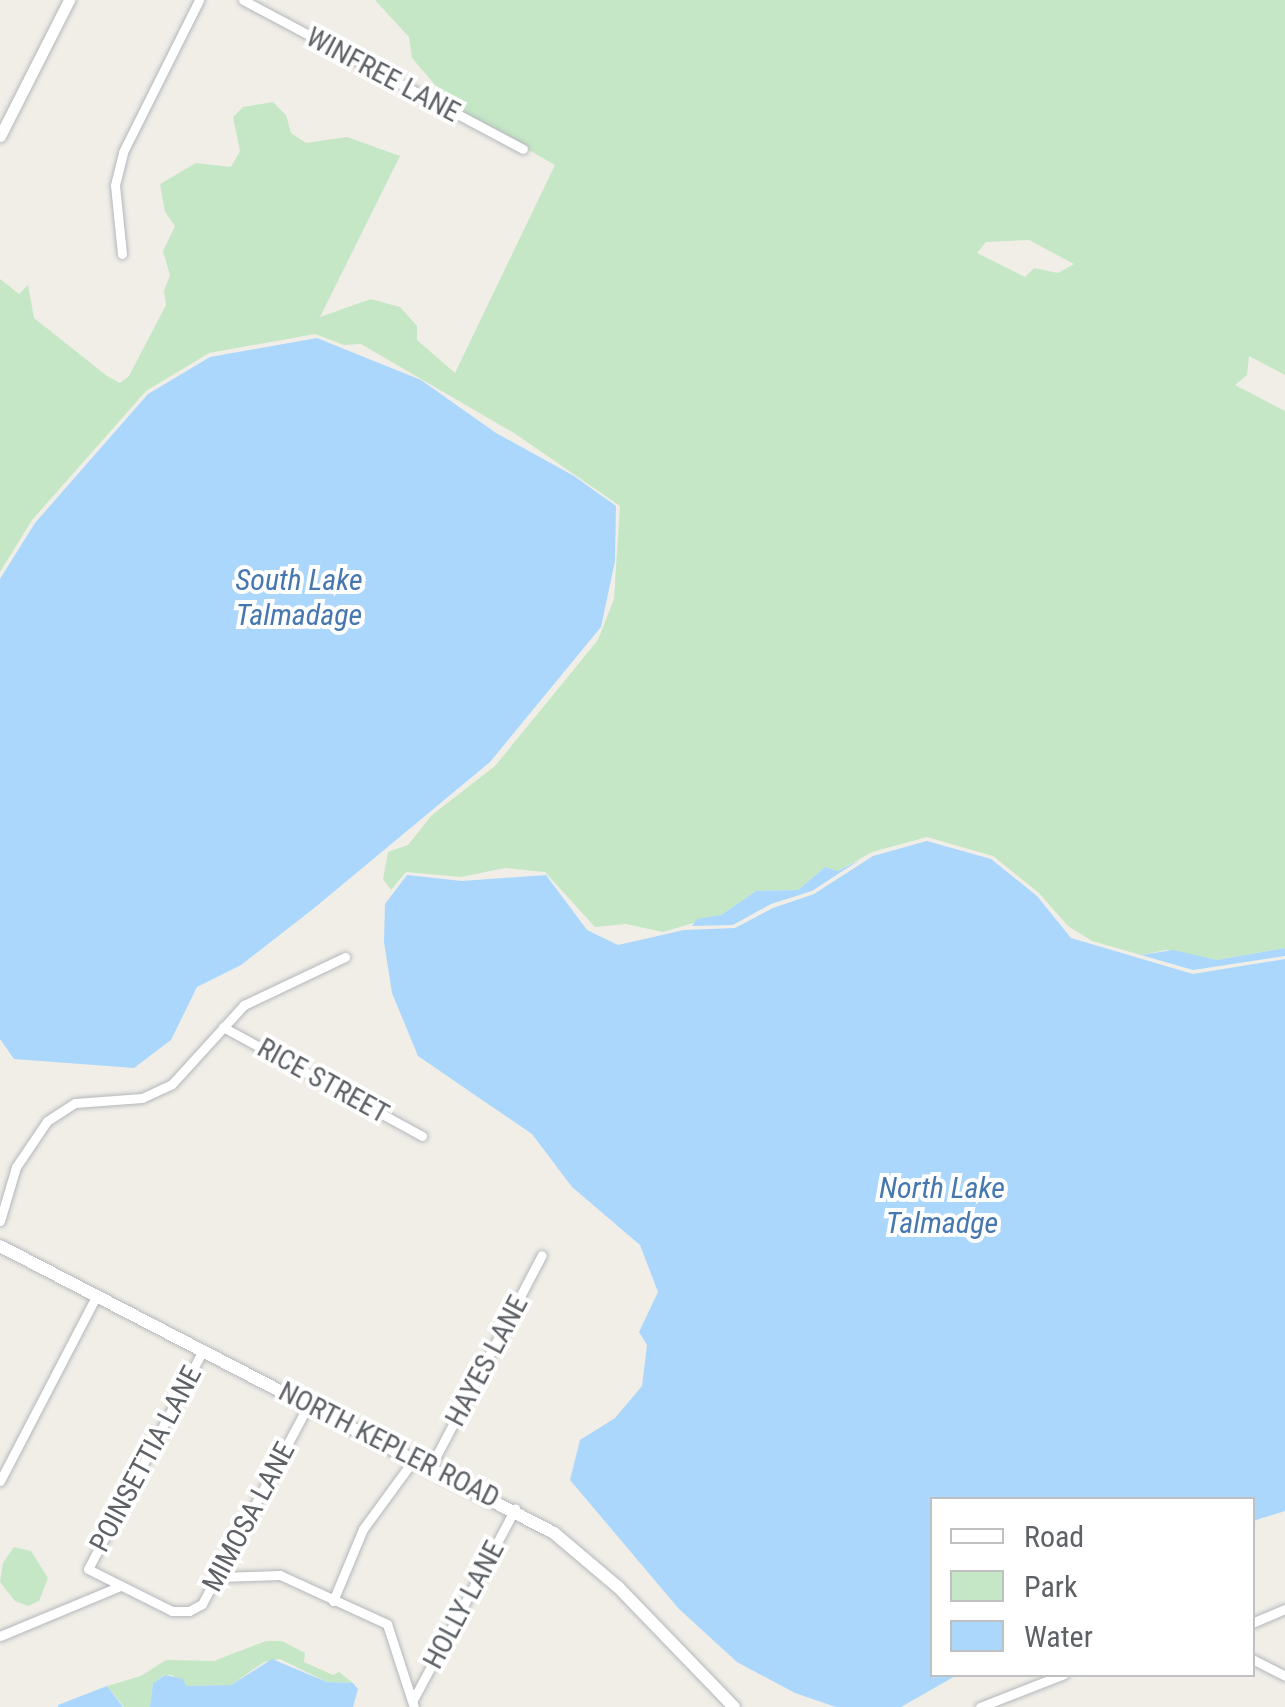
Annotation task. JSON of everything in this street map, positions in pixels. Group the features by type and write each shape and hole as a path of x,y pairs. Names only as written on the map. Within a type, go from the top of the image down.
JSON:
{"main road":[{"name":"NORTH KEPLER ROAD","path":"0,1246 515,1509 590,1560 734,1707"}],"street":[{"path":"0,136 70,0"},
{"path":"122,254 116,186 123,152 199,0"},
{"name":"WINFREE LANE","path":"243,0 523,149"},
{"path":"0,1220 16,1166 47,1120 75,1103 142,1098 162,1089 186,1072 244,1005 346,957"},
{"name":"RICE STREET","path":"223,1027 422,1136"},
{"name":"HAYES LANE","path":"431,1466 542,1255"},
{"path":"0,1481 97,1295"},
{"name":"POINSETTIA LANE","path":"120,1586 88,1569 204,1350"},
{"name":"MIMOSA LANE","path":"120,1586 172,1611 189,1612 202,1604 220,1577 309,1404"},
{"path":"333,1601 363,1529 415,1458"},
{"name":"HOLLY LANE","path":"414,1704 515,1509"},
{"path":"220,1577 280,1575 387,1624 414,1704"},
{"path":"0,1636 120,1586"},
{"path":"1255,1621 1285,1610"},
{"path":"1255,1661 1285,1676"},
{"path":"980,1707 1056,1677"}],"green space":[{"path":"375,0 1285,0 1285,375 1249,356 1247,375 1235,385 1285,411 1285,948 1217,960 1166,950 1141,955 1092,941 1068,926 1039,893 993,856 927,837 872,852 838,871 825,867 798,890 756,891 721,915 663,932 626,924 595,927 545,872 505,868 461,877 406,872 391,890 383,879 388,852 408,845 432,815 495,766 598,640 614,599 620,506 514,433 361,344 344,345 315,334 209,353 146,391 32,520 0,572 0,279 19,294 28,285 34,318 120,383 129,376 166,305 164,291 170,275 163,251 175,226 165,212 160,184 196,163 231,167 240,151 233,117 243,107 273,102 286,115 291,133 306,143 347,137 400,156 320,317 371,299 400,307 417,326 417,340 455,373 555,165 455,108 412,58 409,37","holes":["1029,240 1074,264 1058,273 1034,268 1025,277 977,253 986,242"]},
{"path":"14,1547 31,1551 48,1578 39,1601 28,1606 15,1601 0,1582 3,1563"},
{"path":"266,1641 282,1641 305,1653 304,1662 333,1675 339,1672 353,1683 327,1682 280,1659 264,1662 231,1685 185,1686 172,1675 164,1675 153,1683 150,1707 124,1707 107,1686 141,1676 166,1660 214,1661"}],"water":[{"name":"South Lake Talmadage","path":"317,338 421,380 496,433 574,476 616,506 615,561 601,627 490,762 241,965 197,987 171,1040 134,1068 14,1059 0,1039 0,579 35,523 148,394 210,357"},
{"name":"North Lake Talmadge","path":"927,841 991,859 1037,896 1071,938 1193,974 1285,959 1285,1511 1255,1520 1255,1497 930,1497 930,1677 954,1677 901,1707 836,1707 795,1693 737,1662 679,1609 570,1480 580,1440 615,1418 642,1386 647,1345 639,1332 658,1292 640,1245 572,1187 532,1134 418,1056 392,993 384,942 385,904 407,875 462,881 546,875 587,930 618,945 684,930 735,928 773,908 814,894 873,856"},
{"path":"861,859 812,891 771,904 733,925 692,926 697,919 721,915 756,891 798,890 825,867 838,871"},
{"path":"1285,948 1285,956 1193,970 1141,955 1173,950 1217,960"},
{"path":"272,1659 327,1682 353,1683 358,1689 353,1707 150,1707 153,1683 165,1675 183,1679 186,1686 231,1685"},
{"path":"107,1686 123,1707 58,1707 58,1705"}]}
